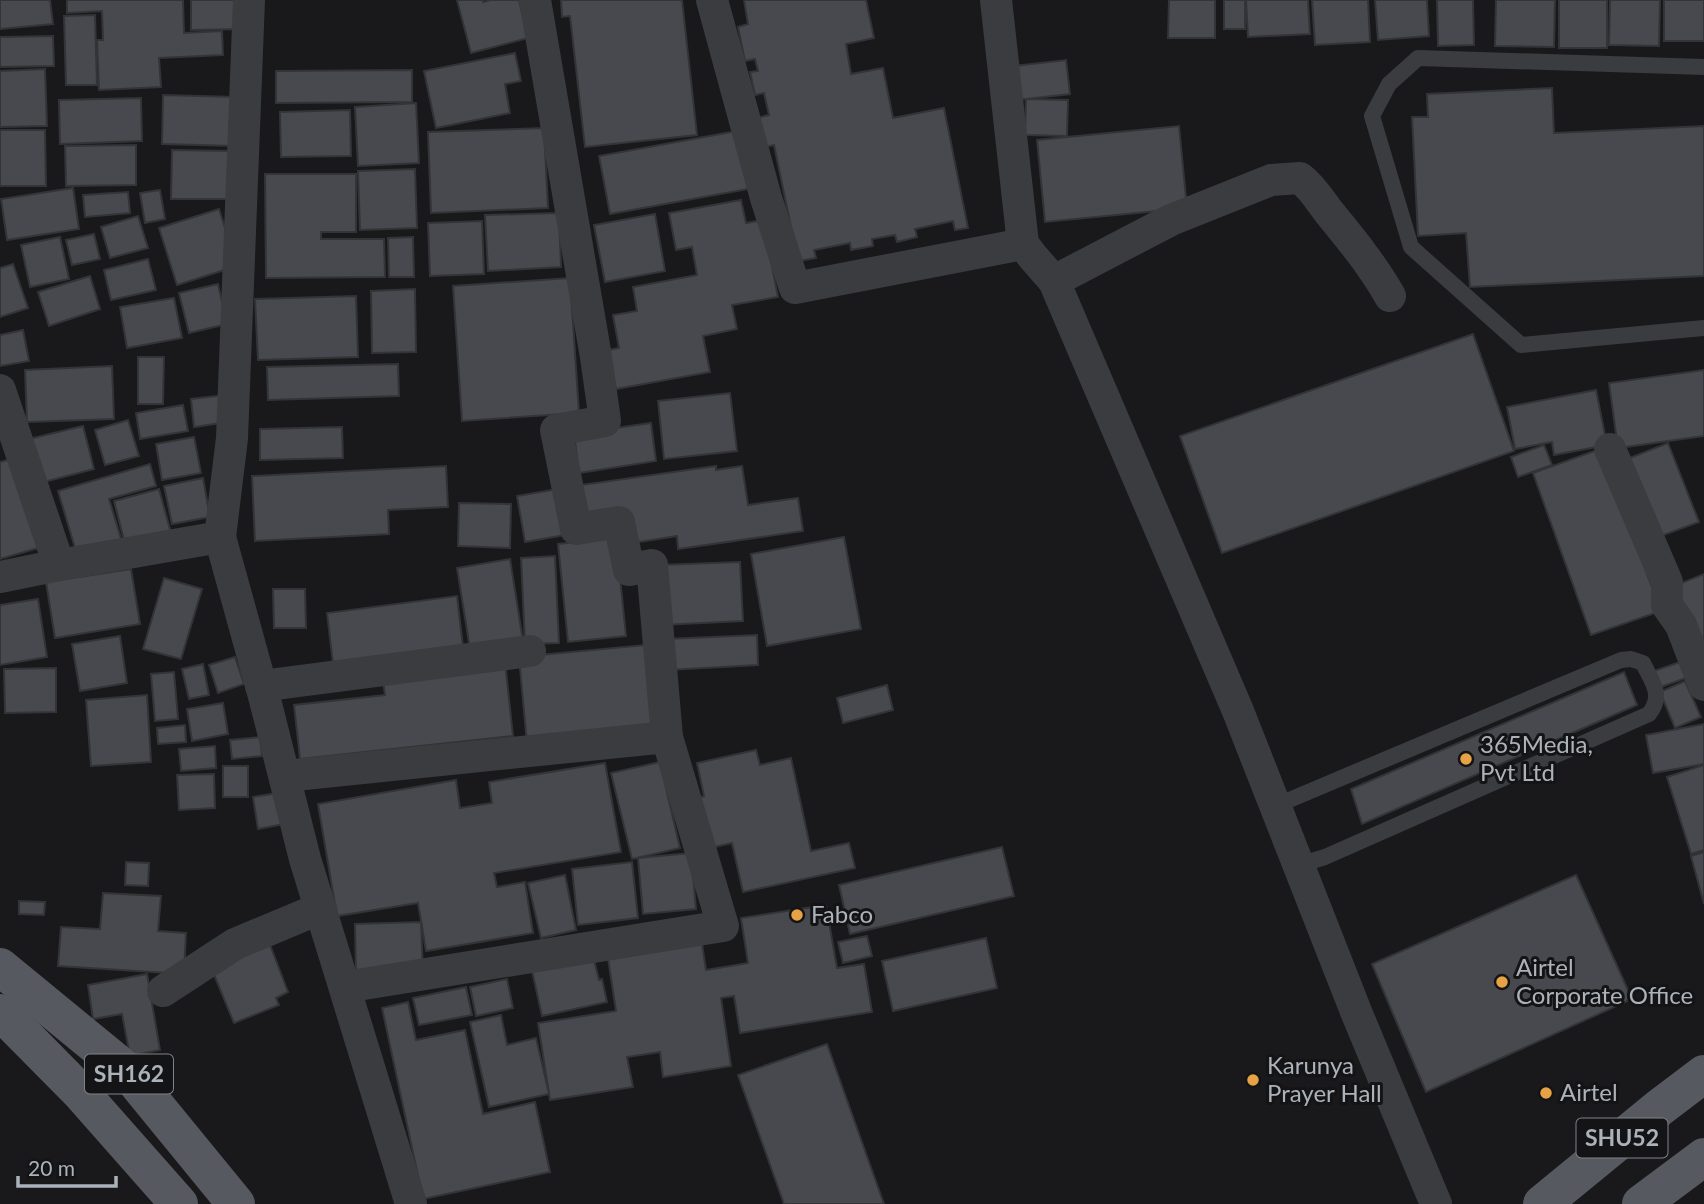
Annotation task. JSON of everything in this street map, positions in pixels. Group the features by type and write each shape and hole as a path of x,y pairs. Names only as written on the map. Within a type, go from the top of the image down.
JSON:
{"main road":[{"name":"SH162","path":"0,967 128,1072 236,1204"},
{"name":"SH162","path":"3,1020 81,1093 167,1202"},
{"name":"SHU52","path":"1542,1204 1704,1074"},
{"name":"SHU52","path":"1641,1204 1704,1157"}],"street":[{"path":"249,0 232,438 220,537 305,859 411,1204"},
{"path":"345,987 723,926 667,737 652,565 629,570 619,522 576,529 556,430 605,421 535,0"},
{"path":"712,0 766,198 794,288 1023,244"},
{"path":"996,0 1023,244 1054,281 1238,711 1357,1014 1436,1204"},
{"path":"1054,281 1171,220 1271,180 1300,178 1311,186 1376,271 1391,296"},
{"path":"0,390 59,565"},
{"path":"1610,449 1667,583 1667,605 1681,625 1704,685"},
{"path":"0,578 220,537"},
{"path":"261,686 530,651"},
{"path":"285,776 667,737"},
{"path":"163,990 235,944 321,908"}],"lane":[{"path":"1704,67 1418,58 1390,84 1372,116 1411,247 1521,345 1704,328"},
{"path":"1275,806 1621,660 1631,659 1643,663 1657,692 1656,705 1649,714 1337,851 1299,865"}],"building":[{"path":"0,0 50,0 53,24 0,29"},
{"path":"67,0 183,0 184,33 222,31 223,55 159,58 161,87 99,90 97,40 103,40 102,11 67,13"},
{"path":"191,0 243,0 243,29 191,30"},
{"path":"457,0 519,0 528,38 471,53"},
{"path":"561,0 682,0 697,135 585,147 570,16 562,17"},
{"path":"744,0 866,0 874,38 846,44 851,74 883,68 893,118 944,108 968,228 955,230 953,221 915,229 917,237 897,242 895,235 872,239 873,246 851,250 850,243 814,250 816,258 798,261 774,145 762,148 756,118 769,115 764,93 755,95 750,72 758,71 755,59 745,61 738,27 748,24"},
{"path":"1169,0 1215,0 1215,38 1168,38"},
{"path":"1224,0 1245,0 1245,29 1224,29"},
{"path":"1246,0 1308,0 1310,34 1248,37"},
{"path":"1312,0 1368,0 1370,42 1315,45"},
{"path":"1375,0 1427,0 1429,36 1378,40"},
{"path":"1437,0 1473,0 1474,45 1438,46"},
{"path":"1496,0 1555,0 1554,47 1495,46"},
{"path":"1559,0 1607,0 1607,48 1559,48"},
{"path":"1610,0 1660,0 1659,46 1609,45"},
{"path":"1664,0 1704,0 1704,41 1664,41"},
{"path":"95,15 97,85 66,85 64,16"},
{"path":"53,36 54,66 0,67 0,37"},
{"path":"515,53 521,81 505,84 510,113 436,128 424,71"},
{"path":"1066,60 1070,94 1018,100 1014,66"},
{"path":"45,69 47,126 0,127 0,71"},
{"path":"412,70 412,102 276,103 276,71"},
{"path":"1552,88 1554,133 1704,126 1704,276 1470,287 1466,233 1418,236 1412,117 1428,117 1427,94"},
{"path":"163,95 236,97 235,146 162,144"},
{"path":"141,98 142,141 60,144 59,100"},
{"path":"1026,99 1068,100 1067,136 1025,135"},
{"path":"416,103 419,163 358,166 355,107"},
{"path":"350,110 351,156 281,157 280,112"},
{"path":"1179,126 1187,208 1045,222 1037,140"},
{"path":"544,128 548,208 431,213 428,132"},
{"path":"0,130 45,130 46,186 0,186"},
{"path":"737,131 748,189 610,214 599,156"},
{"path":"136,145 136,185 66,186 65,146"},
{"path":"172,150 233,151 233,199 171,199"},
{"path":"415,169 417,228 360,230 358,171"},
{"path":"265,174 356,174 356,232 321,232 321,239 384,239 385,277 266,278"},
{"path":"73,188 79,229 7,240 1,199"},
{"path":"160,190 165,219 145,223 140,193"},
{"path":"128,192 130,213 85,217 83,195"},
{"path":"741,200 746,223 763,220 778,297 732,305 737,329 703,336 710,372 616,389 608,350 619,348 613,315 637,311 633,287 697,275 692,247 676,250 669,213"},
{"path":"219,209 237,266 177,285 159,228"},
{"path":"559,213 561,267 488,271 485,215"},
{"path":"655,214 665,271 605,282 594,225"},
{"path":"138,216 148,248 110,258 101,227"},
{"path":"482,221 484,274 430,276 428,223"},
{"path":"94,234 100,259 72,265 66,240"},
{"path":"60,237 69,279 30,287 21,245"},
{"path":"413,237 414,277 389,277 388,238"},
{"path":"148,259 156,290 111,300 104,270"},
{"path":"13,264 28,308 0,317 0,268"},
{"path":"90,276 100,309 49,326 38,292"},
{"path":"570,278 579,413 462,421 453,286"},
{"path":"218,284 227,324 189,333 179,293"},
{"path":"415,289 416,352 372,353 371,291"},
{"path":"356,296 358,357 258,360 255,299"},
{"path":"174,298 182,338 127,348 120,307"},
{"path":"23,330 29,361 0,366 0,335"},
{"path":"1473,334 1514,451 1222,553 1180,436"},
{"path":"138,357 164,357 163,404 138,404"},
{"path":"398,364 399,396 268,400 267,367"},
{"path":"112,366 114,419 27,422 25,370"},
{"path":"1704,370 1704,436 1618,448 1609,383"},
{"path":"1596,390 1607,445 1554,455 1552,442 1515,449 1507,407"},
{"path":"730,393 737,451 664,459 658,401"},
{"path":"225,395 228,422 194,427 191,399"},
{"path":"183,405 188,431 140,439 136,413"},
{"path":"128,420 139,456 105,465 95,430"},
{"path":"651,423 656,461 579,473 574,434"},
{"path":"83,426 94,469 40,483 29,439"},
{"path":"342,427 343,458 260,460 260,429"},
{"path":"194,437 201,473 162,480 156,444"},
{"path":"1668,443 1699,522 1658,537 1627,459"},
{"path":"1544,445 1552,465 1518,477 1511,457"},
{"path":"1600,449 1661,611 1591,635 1533,473"},
{"path":"11,459 38,548 0,559 0,462"},
{"path":"150,464 156,486 109,499 123,545 78,558 58,491"},
{"path":"446,466 448,507 388,510 389,534 255,541 252,476"},
{"path":"716,466 716,470 742,466 748,505 798,498 803,531 678,549 677,536 633,543 585,517 581,485"},
{"path":"203,478 210,517 172,524 164,486"},
{"path":"564,488 571,534 525,542 517,496"},
{"path":"159,489 171,533 125,544 114,501"},
{"path":"459,503 511,504 510,548 458,546"},
{"path":"844,537 861,629 767,646 751,554"},
{"path":"616,538 626,636 568,642 558,544"},
{"path":"555,556 559,643 525,644 521,558"},
{"path":"510,559 523,641 470,649 457,568"},
{"path":"740,562 743,621 662,625 659,565"},
{"path":"131,569 140,624 55,638 46,582"},
{"path":"1704,574 1704,663 1674,586"},
{"path":"164,578 202,589 181,659 143,649"},
{"path":"273,589 305,589 306,628 274,628"},
{"path":"457,596 464,656 334,672 327,613"},
{"path":"38,599 47,657 0,665 0,605"},
{"path":"757,635 758,665 668,670 666,639"},
{"path":"120,636 127,683 80,691 72,644"},
{"path":"645,645 653,728 527,744 519,657"},
{"path":"235,657 244,684 218,693 209,665"},
{"path":"505,662 513,736 300,759 294,705 385,695 382,675"},
{"path":"1680,662 1686,678 1658,688 1651,672"},
{"path":"203,664 209,695 189,699 182,669"},
{"path":"56,668 56,712 5,713 4,669"},
{"path":"174,672 178,719 155,721 151,674"},
{"name":"365Media, Pvt Ltd","path":"1624,672 1637,705 1362,824 1351,789"},
{"path":"1685,681 1701,717 1675,728 1660,692"},
{"path":"887,685 893,710 843,723 837,698"},
{"path":"147,695 151,762 91,766 86,700"},
{"path":"223,703 228,734 192,741 187,709"},
{"path":"1704,724 1704,764 1653,773 1646,735"},
{"path":"185,725 186,742 158,744 157,728"},
{"path":"260,737 262,756 232,759 230,740"},
{"path":"215,746 216,768 181,771 179,749"},
{"path":"756,750 760,765 791,758 811,851 849,843 855,868 743,892 732,843 706,849 696,799 704,796 697,763"},
{"path":"660,762 680,848 632,859 611,773"},
{"path":"605,763 621,852 494,873 497,887 525,882 533,933 426,951 418,903 337,916 318,804 456,780 460,808 492,803 489,782"},
{"path":"1704,765 1704,850 1691,854 1667,777"},
{"path":"223,766 248,766 248,797 223,797"},
{"path":"214,774 215,808 179,810 177,775"},
{"path":"279,793 284,824 258,829 253,797"},
{"path":"1002,847 1014,896 850,934 839,885"},
{"path":"1704,852 1704,904 1691,856"},
{"path":"691,853 696,909 643,914 638,858"},
{"path":"126,862 149,863 148,886 125,885"},
{"path":"632,862 638,918 578,925 572,869"},
{"path":"565,875 576,930 541,938 528,883"},
{"name":"Airtel Corporate Office","path":"1576,875 1632,999 1426,1092 1372,964"},
{"path":"103,893 161,896 158,931 186,933 184,974 58,966 61,927 100,929"},
{"path":"19,901 45,902 44,915 19,914"},
{"path":"826,905 837,968 864,964 872,1012 740,1033 734,996 721,998 731,1066 663,1077 660,1052 627,1057 633,1087 550,1100 538,1023 616,1011 607,952 701,937 706,970 748,963 741,918"},
{"path":"421,922 423,974 356,976 355,924"},
{"path":"867,936 872,956 843,963 838,942"},
{"path":"986,938 997,988 893,1011 882,961"},
{"path":"269,942 288,992 276,998 279,1005 234,1023 210,965"},
{"path":"592,952 607,1002 542,1016 531,966"},
{"path":"147,974 160,1050 130,1056 122,1014 93,1019 88,985"},
{"path":"507,979 513,1008 476,1016 470,987"},
{"path":"466,987 472,1015 419,1025 413,998"},
{"path":"408,1002 416,1040 465,1030 483,1114 535,1102 550,1172 423,1199 382,1008"},
{"path":"501,1015 507,1045 536,1038 549,1094 489,1107 470,1022"},
{"path":"827,1044 884,1204 784,1204 738,1075"}],"place":[{"name":"365Media, Pvt Ltd","path":"1466,759"},
{"name":"Fabco","path":"797,915"},
{"name":"Airtel Corporate Office","path":"1502,982"},
{"name":"Karunya Prayer Hall","path":"1253,1080"},
{"name":"Airtel","path":"1546,1093"}]}
